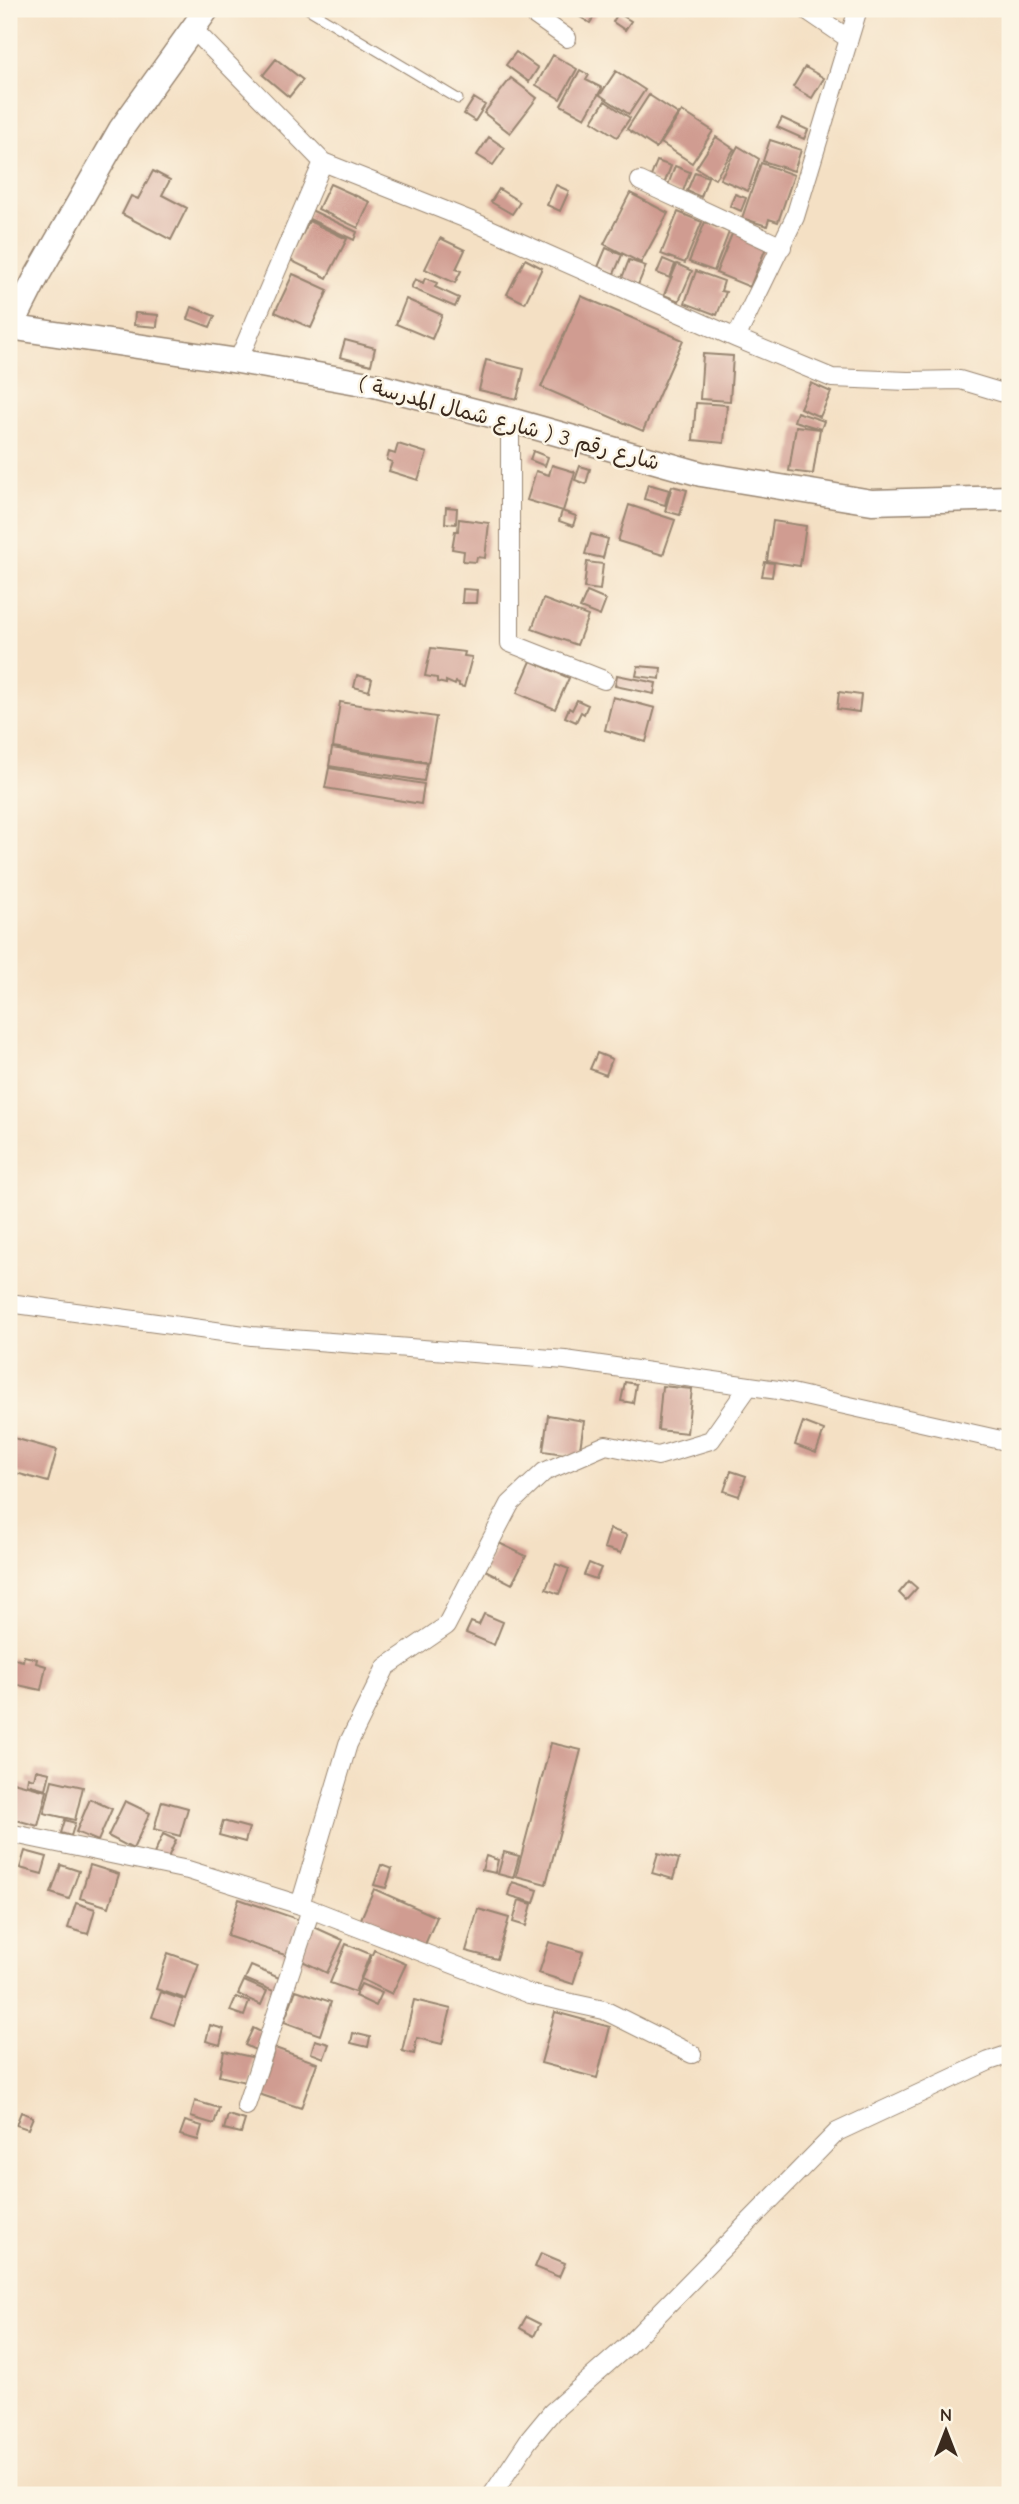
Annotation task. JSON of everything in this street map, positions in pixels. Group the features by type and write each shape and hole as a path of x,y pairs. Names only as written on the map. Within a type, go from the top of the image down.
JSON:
{"street":[{"path":"10,327 121,129 207,9"},
{"path":"526,9 567,37"},
{"path":"804,9 849,38"},
{"path":"736,338 795,217 858,9"},
{"path":"193,29 323,162 474,222 832,378 960,380 1010,395"},
{"path":"238,361 323,162"},
{"path":"640,181 782,247"},
{"name":"شارع رقم 3 ( شارع شمال المدرسة )","path":"10,327 238,361 374,385 701,474 872,502 1010,498"},
{"path":"510,420 510,643 604,680"},
{"path":"9,1303 252,1336 565,1360 778,1390 1010,1441"},
{"path":"246,2106 306,1907 348,1744 386,1667 446,1626 510,1504 544,1472 606,1446 658,1456 711,1440 749,1386"},
{"path":"9,1833 188,1870 306,1907 530,1994 604,2010 692,2054"},
{"path":"492,2495 528,2441 552,2412 626,2347 837,2132 989,2061 1010,2054"}],"lane":[{"path":"308,9 458,99"}],"building":[{"path":"585,9 599,9 590,23 580,17"},
{"path":"618,13 631,21 625,30 613,22"},
{"path":"516,52 538,68 529,82 506,65"},
{"path":"553,55 577,69 560,99 536,85"},
{"path":"276,59 303,80 289,97 263,75"},
{"path":"805,67 824,78 812,98 793,87"},
{"path":"580,70 589,75 586,80 602,88 585,118 561,105"},
{"path":"616,71 645,90 629,114 600,95"},
{"path":"511,78 537,98 510,133 484,113"},
{"path":"649,95 678,114 656,148 627,129"},
{"path":"474,98 485,105 475,121 464,114"},
{"path":"605,101 630,118 617,137 592,121"},
{"path":"682,111 713,131 692,163 661,143"},
{"path":"782,118 808,130 804,139 777,127"},
{"path":"489,137 505,148 493,165 477,155"},
{"path":"716,137 734,149 715,179 696,168"},
{"path":"770,140 801,150 794,171 763,161"},
{"path":"738,146 759,159 748,191 720,179"},
{"path":"657,161 671,166 664,184 650,179"},
{"path":"761,163 794,175 778,222 769,219 767,226 742,218"},
{"path":"675,166 690,172 682,194 667,188"},
{"path":"153,171 170,180 162,195 187,208 171,240 122,214 131,196 138,199"},
{"path":"695,172 708,177 701,197 687,191"},
{"path":"330,184 370,202 358,228 318,209"},
{"path":"556,185 569,191 560,211 547,205"},
{"path":"499,189 520,202 512,214 491,202"},
{"path":"630,193 668,213 641,263 604,244"},
{"path":"735,194 746,198 741,211 730,206"},
{"path":"311,210 357,232 354,240 307,218"},
{"path":"678,212 702,222 685,263 661,254"},
{"path":"309,221 347,239 327,278 290,260"},
{"path":"705,222 729,232 714,271 689,262"},
{"path":"734,229 768,243 750,287 716,273"},
{"path":"440,238 465,250 456,269 461,271 455,283 425,269"},
{"path":"606,248 622,255 614,274 598,267"},
{"path":"525,259 542,268 525,303 507,294"},
{"path":"663,259 675,264 670,278 657,273"},
{"path":"629,260 646,266 638,285 622,278"},
{"path":"677,264 692,271 679,301 664,295"},
{"path":"696,271 724,281 721,291 726,292 717,315 685,303"},
{"path":"293,274 328,290 311,328 275,312"},
{"path":"425,278 437,283 435,287 459,298 455,307 411,288 415,279 423,283"},
{"path":"581,296 683,340 643,431 541,387"},
{"path":"406,299 442,315 432,339 396,324"},
{"path":"192,307 215,316 210,327 188,319"},
{"path":"135,313 158,315 157,327 134,325"},
{"path":"345,340 375,348 371,365 340,357"},
{"path":"703,354 733,356 730,401 700,399"},
{"path":"486,360 524,369 517,399 479,390"},
{"path":"811,383 831,392 820,417 800,408"},
{"path":"696,403 727,405 724,443 693,440"},
{"path":"797,412 824,421 821,429 794,421"},
{"path":"796,426 820,429 813,474 789,471"},
{"path":"398,444 427,453 418,480 389,471 392,462 387,460 389,452 395,454"},
{"path":"533,451 548,457 545,466 530,460"},
{"path":"552,465 575,472 563,511 527,500 536,471 549,475"},
{"path":"580,466 590,469 586,484 575,480"},
{"path":"648,484 669,490 665,505 644,499"},
{"path":"672,486 687,490 680,515 665,511"},
{"path":"629,505 675,520 663,555 618,541"},
{"path":"446,507 457,508 456,524 445,523"},
{"path":"562,511 576,516 573,526 559,521"},
{"path":"459,519 489,523 485,558 477,557 476,562 463,561 464,551 452,549"},
{"path":"773,521 806,526 800,566 767,561"},
{"path":"591,534 608,539 603,558 585,554"},
{"path":"587,562 603,564 600,590 584,588"},
{"path":"765,562 774,563 772,577 762,576"},
{"path":"463,589 477,590 476,603 462,603"},
{"path":"587,592 606,600 600,616 580,608"},
{"path":"543,599 588,616 577,645 532,629"},
{"path":"431,648 465,652 464,656 472,657 464,687 456,682 455,685 446,681 446,684 437,682 437,678 425,676"},
{"path":"531,661 569,678 555,709 517,693"},
{"path":"638,666 661,668 660,679 636,676"},
{"path":"357,675 372,679 369,691 354,687"},
{"path":"617,675 656,683 654,694 615,686"},
{"path":"839,692 861,695 859,712 837,709"},
{"path":"613,697 655,708 646,742 605,730"},
{"path":"577,700 588,705 576,722 565,717"},
{"path":"340,702 436,717 428,762 333,747"},
{"path":"332,748 427,763 424,781 329,766"},
{"path":"329,768 424,784 421,804 325,788"},
{"path":"597,1053 612,1059 606,1075 590,1069"},
{"path":"625,1382 636,1384 633,1403 621,1401"},
{"path":"662,1386 692,1389 687,1433 658,1430"},
{"path":"548,1415 584,1421 579,1456 543,1451"},
{"path":"803,1422 824,1430 816,1453 795,1445"},
{"path":"10,1437 57,1450 48,1482 9,1471"},
{"path":"731,1471 746,1476 739,1496 724,1491"},
{"path":"610,1529 627,1535 621,1553 604,1548"},
{"path":"499,1543 526,1556 512,1584 485,1570"},
{"path":"589,1563 601,1568 596,1579 584,1575"},
{"path":"556,1564 569,1569 559,1594 546,1589"},
{"path":"909,1581 917,1588 906,1600 899,1593"},
{"path":"484,1614 503,1622 494,1645 466,1633 471,1622 479,1625"},
{"path":"24,1656 37,1659 36,1663 46,1666 41,1690 9,1683 11,1658 23,1661"},
{"path":"551,1743 581,1750 546,1884 516,1876"},
{"path":"36,1770 50,1773 46,1789 27,1784 28,1777 34,1779"},
{"path":"52,1780 83,1787 75,1820 44,1813"},
{"path":"13,1782 47,1791 38,1826 9,1818"},
{"path":"90,1799 112,1809 98,1841 76,1832"},
{"path":"125,1801 150,1813 133,1849 108,1836"},
{"path":"162,1801 188,1808 180,1836 154,1829"},
{"path":"65,1820 75,1823 71,1836 61,1833"},
{"path":"223,1821 249,1828 245,1842 219,1835"},
{"path":"163,1834 176,1840 166,1862 153,1856"},
{"path":"25,1851 47,1857 42,1874 20,1868"},
{"path":"504,1852 519,1856 513,1878 498,1874"},
{"path":"658,1853 679,1859 673,1879 652,1873"},
{"path":"486,1856 498,1860 495,1873 482,1870"},
{"path":"61,1865 79,1871 69,1899 51,1893"},
{"path":"90,1865 119,1874 109,1907 80,1898"},
{"path":"381,1865 392,1869 386,1888 374,1885"},
{"path":"512,1882 538,1890 534,1903 508,1895"},
{"path":"374,1889 437,1917 423,1949 360,1921"},
{"path":"239,1899 300,1920 288,1956 227,1936"},
{"path":"519,1900 532,1904 526,1926 513,1922"},
{"path":"76,1903 95,1909 88,1934 68,1928"},
{"path":"478,1909 509,1918 497,1959 466,1951"},
{"path":"312,1926 343,1940 327,1973 300,1960"},
{"path":"549,1942 583,1952 573,1984 539,1973"},
{"path":"346,1944 370,1954 355,1992 330,1983"},
{"path":"374,1950 406,1964 392,1994 361,1979"},
{"path":"168,1953 199,1964 186,1999 156,1989"},
{"path":"251,1966 284,1980 278,1993 245,1979"},
{"path":"244,1981 267,1991 261,2005 238,1994"},
{"path":"361,1984 382,1993 376,2006 355,1996"},
{"path":"296,1990 331,2002 320,2035 284,2022"},
{"path":"161,1992 183,2000 174,2025 152,2017"},
{"path":"236,1997 249,2002 244,2016 230,2011"},
{"path":"414,2000 451,2009 442,2044 417,2038 414,2054 402,2051"},
{"path":"555,2012 610,2027 597,2078 541,2063"},
{"path":"210,2025 224,2029 220,2045 206,2041"},
{"path":"253,2028 263,2033 255,2050 245,2045"},
{"path":"353,2033 370,2037 368,2047 351,2043"},
{"path":"315,2040 329,2044 324,2058 311,2053"},
{"path":"275,2048 317,2063 301,2108 259,2094"},
{"path":"224,2051 256,2058 250,2083 219,2076"},
{"path":"195,2101 219,2108 214,2124 191,2117"},
{"path":"21,2112 33,2117 28,2129 16,2125"},
{"path":"228,2115 245,2120 241,2133 224,2129"},
{"path":"185,2121 202,2126 198,2140 180,2135"},
{"path":"541,2253 565,2263 559,2277 535,2267"},
{"path":"526,2317 540,2324 534,2336 520,2328"}]}
